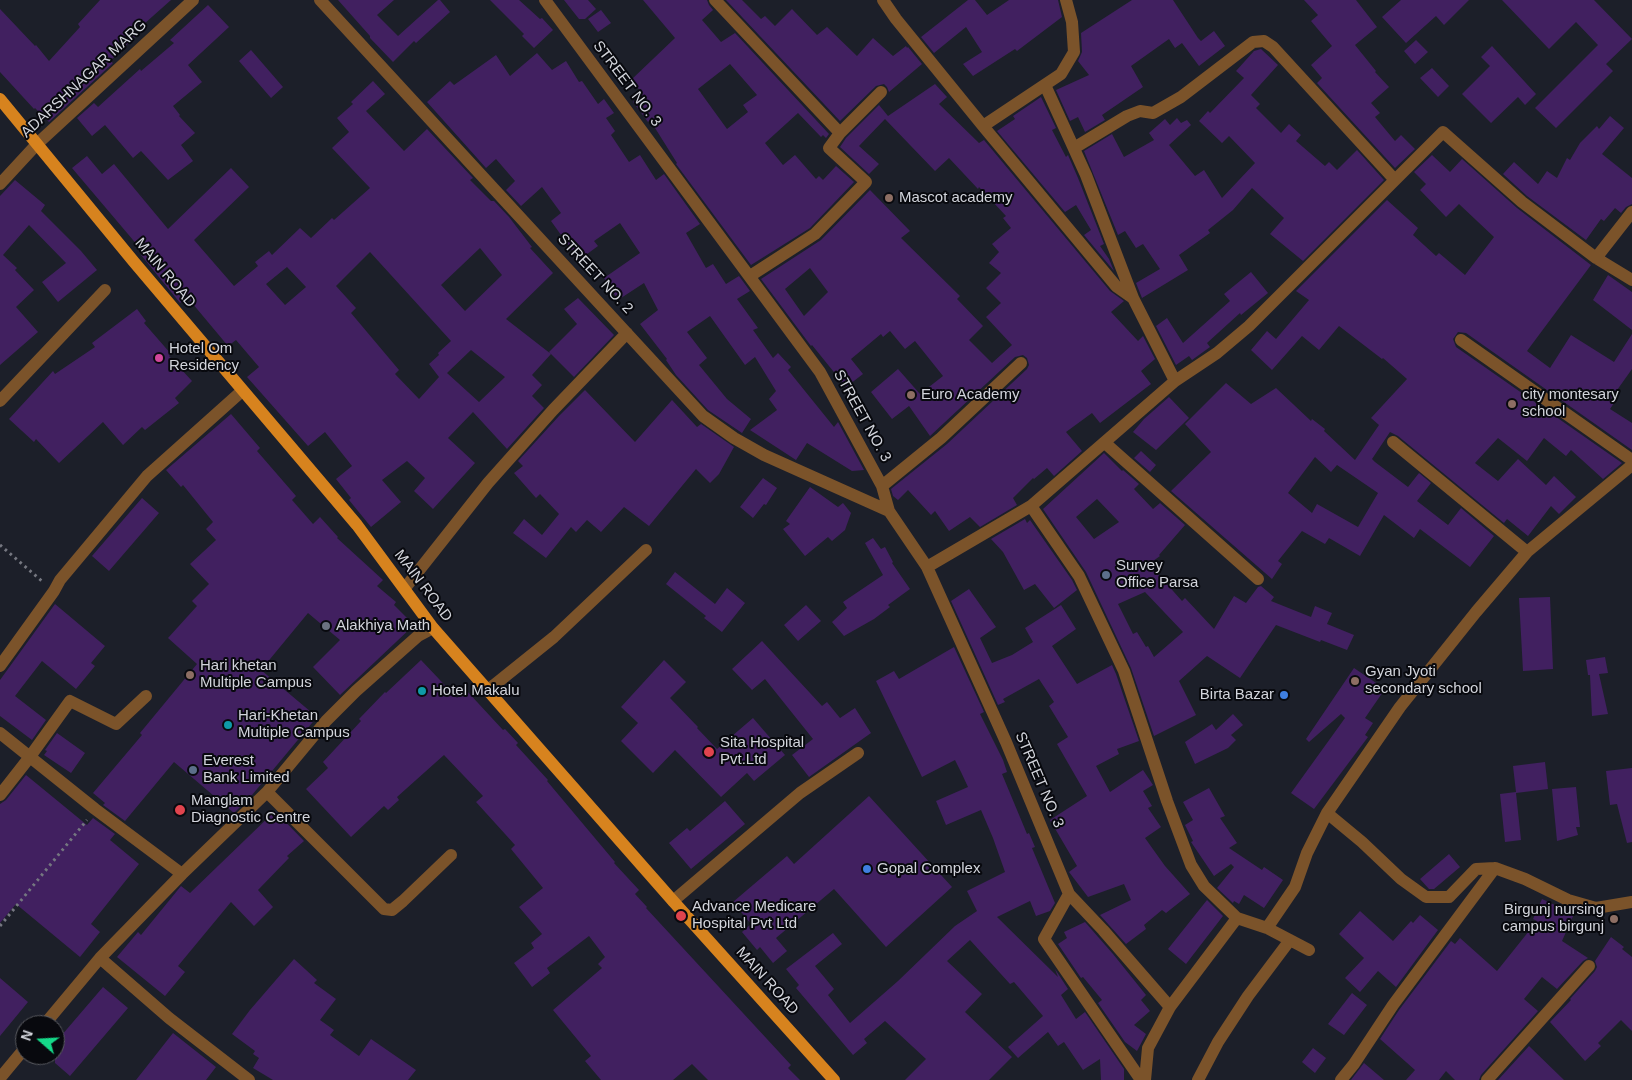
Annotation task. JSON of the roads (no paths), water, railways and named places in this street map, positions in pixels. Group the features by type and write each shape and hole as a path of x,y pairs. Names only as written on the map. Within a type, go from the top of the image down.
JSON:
{"main road":[{"name":"MAIN ROAD","path":"0,99 242,391 357,525 433,628 673,901 834,1080"}],"street":[{"name":"ADARSHNAGAR MARG","path":"0,184 37,144 193,0"},
{"name":"STREET NO. 2","path":"320,0 703,416 734,438 764,455 889,511"},
{"name":"STREET NO. 3","path":"545,0 820,372 882,486 889,511 926,567 1006,742 1069,894 1170,1007"},
{"path":"715,0 840,133"},
{"path":"883,0 896,19 983,126 1116,286 1133,298"},
{"path":"983,126 1061,74 1074,52 1072,22 1066,0"},
{"path":"1074,148 1127,116 1140,111 1153,113 1181,97 1253,42 1264,41 1273,47 1394,180"},
{"path":"1045,85 1086,175 1133,298 1175,381"},
{"path":"750,276 815,234 866,182 829,148 840,133 881,92"},
{"path":"926,567 1031,506 1175,381 1217,354 1249,326 1443,132 1522,202 1596,258 1632,280"},
{"path":"1596,258 1632,212"},
{"path":"0,401 105,290"},
{"path":"405,588 488,483 627,333"},
{"path":"1461,340 1632,460"},
{"path":"882,486 941,438 976,403 1021,363"},
{"path":"0,666 60,580 147,476 242,391"},
{"path":"1393,442 1527,552"},
{"path":"1105,443 1258,580"},
{"path":"1267,928 1294,887 1306,853 1327,813 1400,707 1527,552 1632,465"},
{"path":"1031,506 1079,576 1124,671 1167,801 1191,865 1204,886 1237,918 1267,928 1310,950"},
{"path":"488,690 554,637 646,550"},
{"path":"52,1015 100,958 182,874 267,792 326,721 418,636 433,628"},
{"path":"0,794 30,758 70,702 116,724 146,696"},
{"path":"0,733 182,874"},
{"path":"673,901 800,793 858,753"},
{"path":"267,792 384,909 392,910 403,902 451,855"},
{"path":"1327,813 1362,842 1401,879 1426,897 1449,897 1476,869 1494,868 1525,879 1568,900 1596,908 1632,902"},
{"path":"1341,1080 1354,1064 1392,1005 1494,868"},
{"path":"1069,894 1044,939 1143,1080"},
{"path":"1143,1080 1148,1048 1170,1007 1237,918"},
{"path":"1198,1080 1218,1042 1248,996 1290,940"},
{"path":"100,958 169,1018 250,1080"},
{"path":"1487,1080 1589,966"},
{"path":"0,1078 15,1060"}],"place":[{"name":"Mascot academy","path":"889,198"},
{"name":"Hotel Om Residency","path":"159,358"},
{"name":"Euro Academy","path":"911,395"},
{"name":"city montesary school","path":"1512,404"},
{"name":"Survey Office Parsa","path":"1106,575"},
{"name":"Alakhiya Math","path":"326,626"},
{"name":"Hari khetan Multiple Campus","path":"190,675"},
{"name":"Gyan Jyoti secondary school","path":"1355,681"},
{"name":"Hotel Makalu","path":"422,691"},
{"name":"Birta Bazar","path":"1284,695"},
{"name":"Hari-Khetan Multiple Campus","path":"228,725"},
{"name":"Sita Hospital Pvt.Ltd","path":"709,752"},
{"name":"Everest Bank Limited","path":"193,770"},
{"name":"Manglam Diagnostic Centre","path":"180,810"},
{"name":"Gopal Complex","path":"867,869"},
{"name":"Advance Medicare Hospital Pvt Ltd","path":"681,916"},
{"name":"Birgunj nursing campus birgunj","path":"1614,919"}]}
